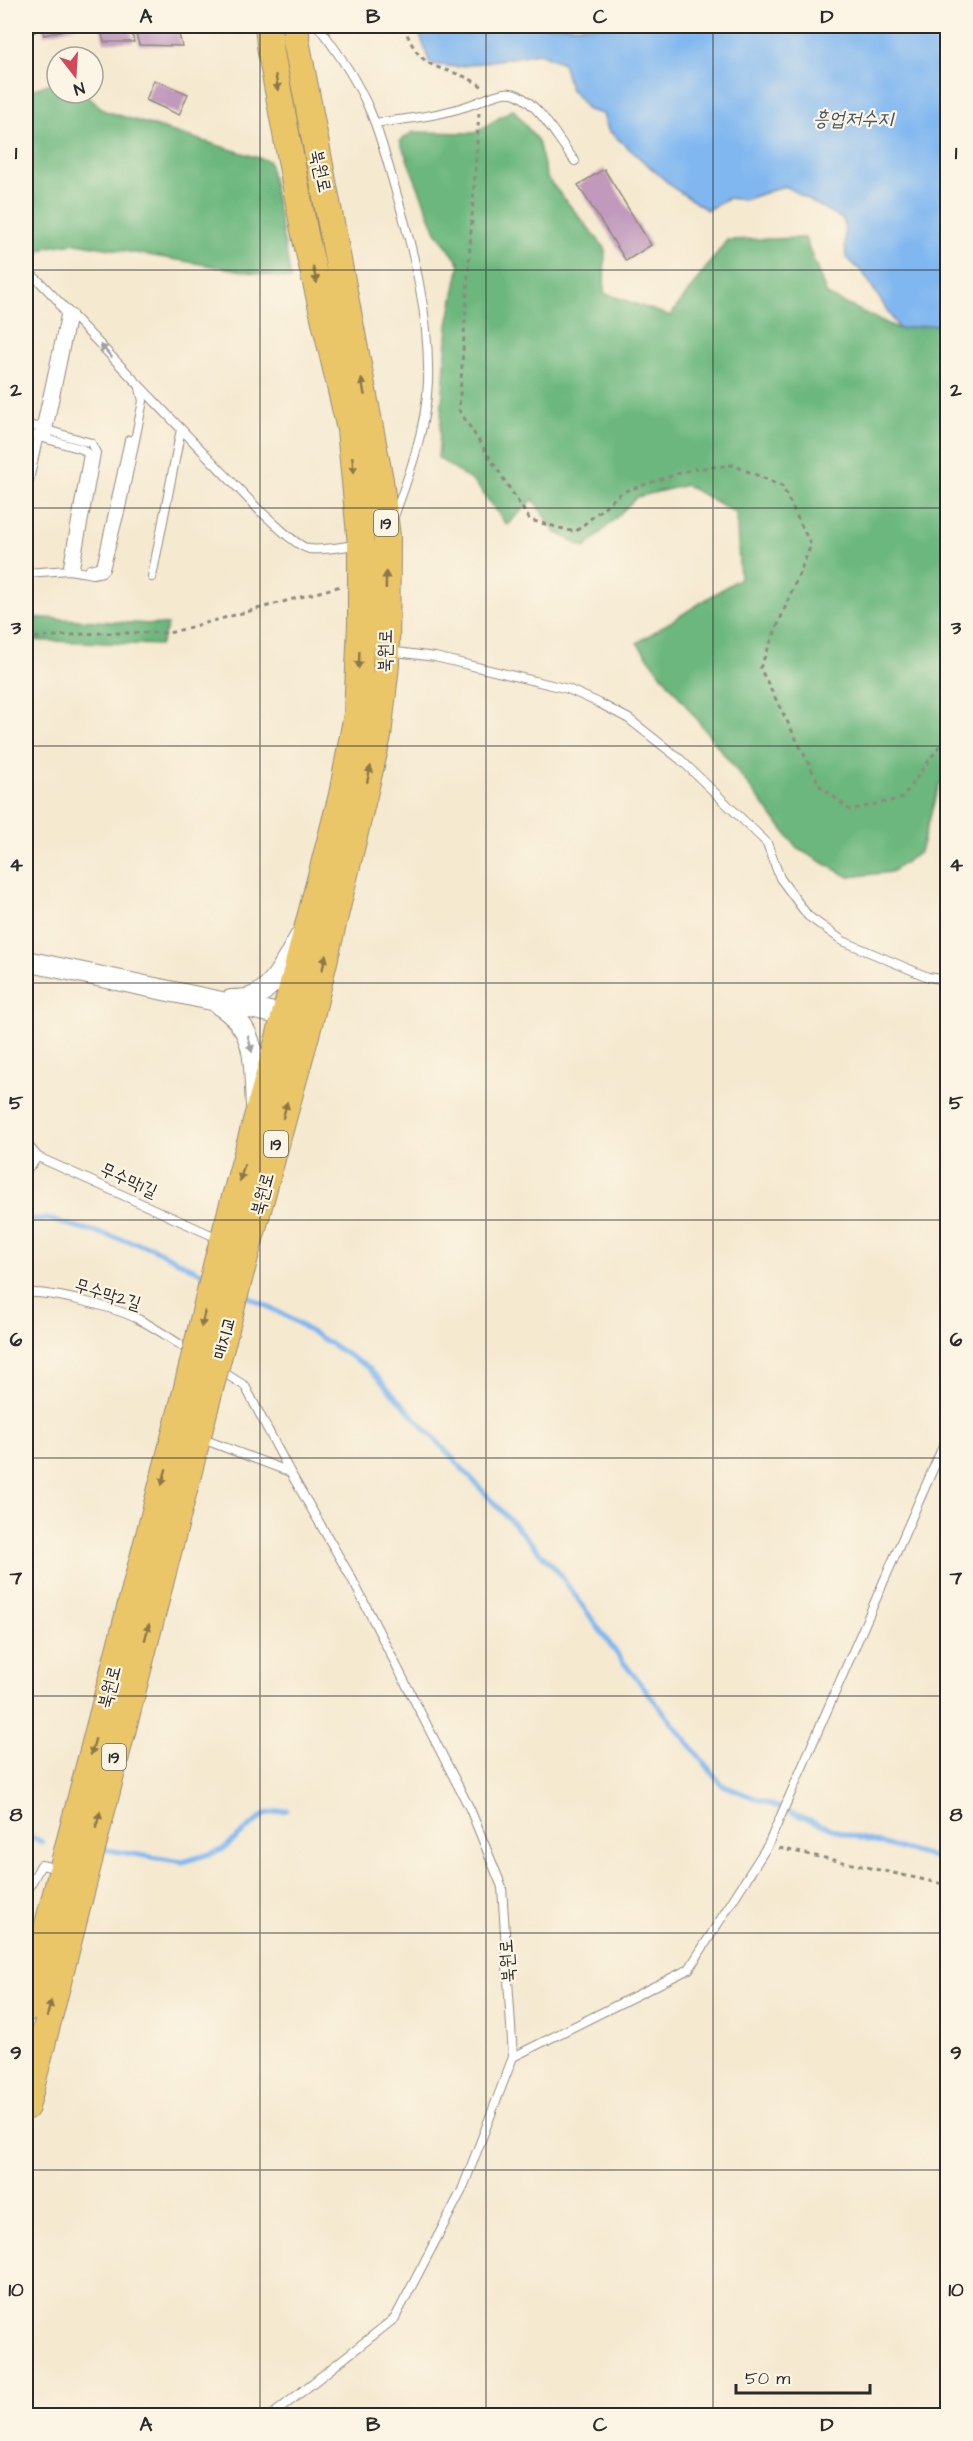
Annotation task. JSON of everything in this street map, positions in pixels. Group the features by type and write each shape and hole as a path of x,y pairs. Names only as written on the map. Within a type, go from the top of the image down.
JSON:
{"main road":[{"name":"북원로","path":"220,1251 342,795 357,714 361,624 360,545 350,429 305,235 268,26"},
{"name":"북원로","path":"242,1268 310,1020 378,736 386,651 387,537 380,480 302,72 296,26"},
{"name":"매지교","path":"195,1404 220,1251"},
{"name":"매지교","path":"195,1404 242,1268"},
{"name":"북원로","path":"26,2009 61,1869 195,1404"},
{"name":"북원로","path":"26,2107 187,1434"}],"street":[{"path":"213,1001 249,999 264,990 277,976 307,925"},
{"path":"26,961 310,1020"},
{"path":"213,1001 239,1020 250,1038 257,1118"}],"lane":[{"path":"258,26 271,53"},
{"path":"318,26 345,62 375,123 401,207 418,275 426,327 428,383 424,417 408,479 387,537"},
{"path":"375,123 426,116 493,96 515,93 532,105 575,161"},
{"path":"26,278 33,278 261,511 297,542 307,548 315,549 360,545"},
{"path":"26,494 43,434 69,315"},
{"path":"26,571 71,567 93,570 102,563 140,396 140,387"},
{"path":"26,571 69,570 93,574 105,569 121,508 143,401 140,387"},
{"path":"26,424 43,434 82,449 88,454 71,567"},
{"path":"152,577 181,429"},
{"path":"26,434 43,434"},
{"path":"386,651 435,657 568,689 629,720 681,760 767,843 780,878 808,916 843,941 928,977 948,980"},
{"name":"무수막1길","path":"26,1143 38,1157 220,1251"},
{"path":"26,1171 38,1157"},
{"name":"무수막2길","path":"26,1293 36,1292 84,1302 138,1318 245,1386 290,1472"},
{"path":"187,1434 290,1472"},
{"path":"513,2057 689,1969 768,1845 948,1435"},
{"name":"북원로","path":"271,2415 395,2318 462,2190 513,2057 501,1887 460,1788 352,1579 290,1472"},
{"path":"26,1893 41,1865 61,1869"}],"path":[{"path":"404,26 411,44 424,61 481,85 493,96 480,108 459,410 530,520 575,532 622,492 692,469 733,465 782,486 811,545 760,668 820,786 850,810 902,798 948,734"},
{"path":"26,638 100,633 169,633 359,581"},
{"path":"768,1845 948,1886"}],"green space":[{"path":"45,85 45,105 98,105 105,111 269,161 291,279 76,243 48,247 26,259 26,92"},
{"path":"513,109 538,141 547,178 605,248 604,293 670,316 727,240 805,238 827,295 899,329 947,323 947,779 939,785 920,852 891,872 849,877 798,849 637,643 740,578 736,513 686,485 637,497 585,548 555,532 533,499 507,525 476,484 438,458 448,325 460,264 436,232 400,141 413,132 475,133"},
{"path":"26,617 168,625 160,645 26,640"}],"water":[{"name":"흥업저수지","path":"417,26 947,26 947,323 899,329 864,274 846,257 844,220 785,186 744,200 728,198 707,210 675,189 608,130 603,114 588,110 570,88 563,63 539,53 457,67 430,64"}],"building":[{"path":"26,26 33,26 35,32 26,34"},
{"path":"42,26 79,26 44,35"},
{"path":"100,26 130,26 134,42 104,42"},
{"path":"134,26 177,26 182,46 139,45"},
{"path":"154,80 188,94 179,115 146,100"},
{"path":"604,169 651,245 626,261 578,185"}],"waterway":[{"path":"26,1219 48,1219 150,1247 205,1275"},
{"path":"243,1294 286,1316 369,1368 559,1573 620,1658 722,1785 845,1834 948,1861"},
{"path":"101,1849 183,1862 222,1850 265,1814 287,1810"},
{"path":"26,1834 42,1842"}]}
